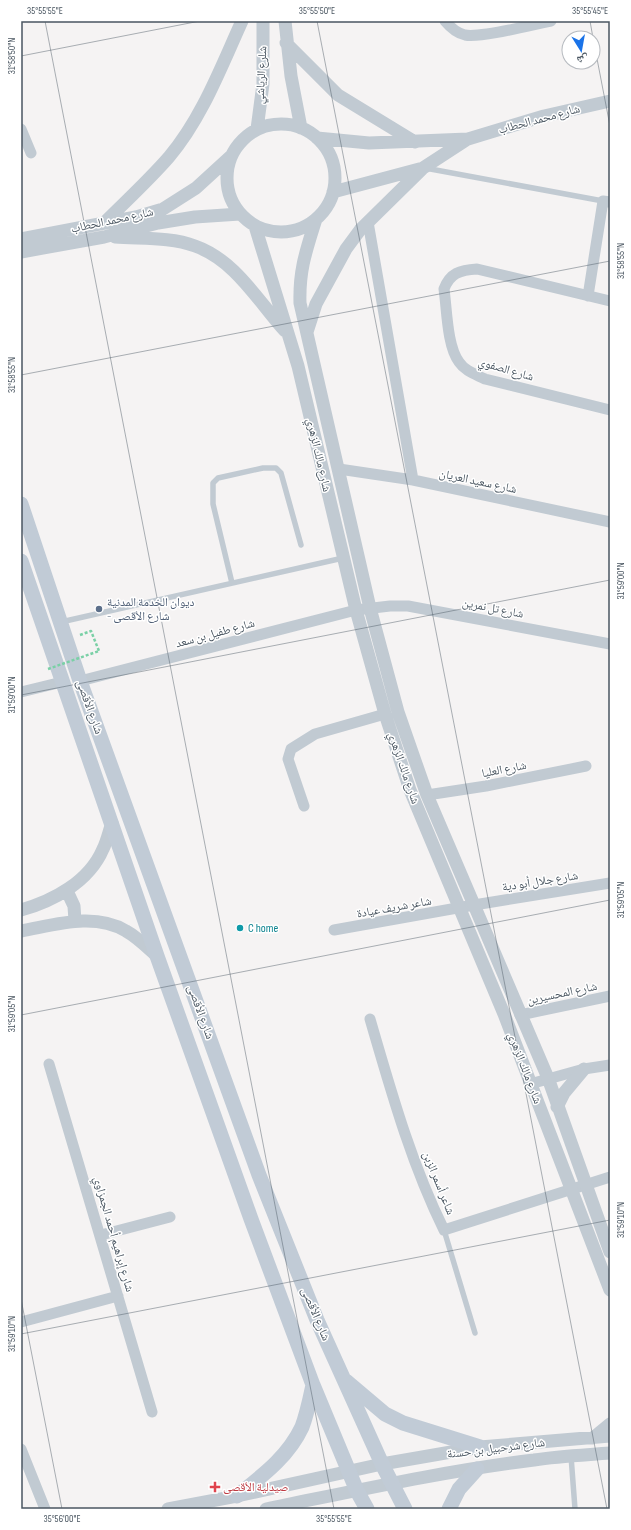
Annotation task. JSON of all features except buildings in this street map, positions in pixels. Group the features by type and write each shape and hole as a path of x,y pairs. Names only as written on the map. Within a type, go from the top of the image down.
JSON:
{"main road":[{"name":"شارع الأقصى","path":"21,504 80,681 259,1175 317,1320 382,1464 405,1509"},
{"name":"شارع الأقصى","path":"22,568 112,823 157,956 251,1219 313,1385 357,1491 367,1509"},
{"path":"343,1378 385,1414 403,1423 480,1447"},
{"path":"237,1496 276,1465 289,1449 302,1426 313,1385"},
{"path":"449,1509 459,1488 477,1469"}],"street":[{"path":"105,222 169,157 187,132 207,99 242,21"},
{"name":"شلرع الرياشي","path":"257,130 263,84 263,21"},
{"name":"شلرع الرياشي","path":"285,21 286,43 301,128"},
{"path":"444,21 452,29 464,35 478,35 551,21"},
{"path":"286,43 338,95 415,142"},
{"name":"شارع محمد الحطاب","path":"317,138 369,143 468,139 544,116 610,101"},
{"path":"283,124 301,128 317,138 327,149 333,163 335,178 333,192 327,207 316,219 302,228 287,232 270,231 255,226 240,214 232,201 227,186 227,170 232,155 239,144 257,130 283,124"},
{"path":"21,129 31,153"},
{"name":"شارع محمد الحطاب","path":"333,192 423,168 468,139"},
{"name":"شارع محمد الحطاب","path":"21,239 136,217 163,209 196,188 232,155"},
{"path":"306,334 316,304 346,249 360,230 423,168"},
{"path":"588,296 606,201"},
{"name":"شارع محمد الحطاب","path":"21,252 104,236 158,222 195,217 240,214"},
{"name":"شارع مالك الزهري","path":"316,219 303,261 299,280 300,303 370,608 398,712 427,795 548,1078 557,1107 610,1252"},
{"path":"368,222 413,480"},
{"name":"شارع مالك الزهري","path":"255,226 300,373 356,610 385,714 410,790 504,1014 610,1290"},
{"path":"104,236 162,240 186,244 213,254 231,268 288,334"},
{"name":"شارع الصفوي","path":"610,302 477,269 463,270 453,274 444,290 453,351 459,362 469,372 485,379 610,410"},
{"name":"شارع سعيد العريان","path":"339,469 413,480 610,522"},
{"name":"شارع تل نمرين","path":"356,610 408,606 610,644"},
{"name":"شارع طفيل بن سعد","path":"80,681 356,610"},
{"path":"21,692 62,682"},
{"path":"304,806 288,759 290,748 314,734 385,714"},
{"name":"شارع العليا","path":"427,795 486,786 586,766"},
{"path":"21,910 43,904 67,891 96,860 103,850 112,823"},
{"name":"شارع جلال أبو دية","path":"459,908 474,904 610,883"},
{"path":"67,891 74,906 75,921"},
{"name":"شاعر شريف عيادة","path":"334,930 459,908"},
{"path":"21,931 75,921 105,923 119,927 131,934 157,956"},
{"name":"شارع المحسيرين","path":"520,1015 610,996"},
{"name":"شاعر أسمر الزبن","path":"370,1019 399,1117 431,1203 444,1230 610,1177"},
{"name":"شارع إبراهيم أحمد الجمزاوي","path":"49,1064 101,1235 152,1412"},
{"path":"530,1084 584,1069 610,1065"},
{"path":"557,1107 564,1093 584,1069"},
{"path":"101,1235 170,1216"},
{"path":"21,1322 118,1296"},
{"path":"593,1438 610,1424"},
{"name":"شارع شرحبيل بن حسنة","path":"168,1509 237,1496 382,1464 480,1447 610,1436"},
{"path":"21,1449 45,1509"},
{"name":"شارع شرحبيل بن حسنة","path":"266,1509 391,1483 477,1469 534,1460 610,1454"}],"lane":[{"path":"423,168 606,201"},
{"path":"232,583 213,504 213,483 218,478 264,468 276,468 281,473 300,545"},
{"path":"60,622 344,558"},
{"path":"444,1230 475,1333"},
{"path":"571,1456 575,1509"}],"path":[{"path":"48,669 99,651 92,632"}],"place":[{"name":"ديوان الخدمة المدنية - شارع الأقصى","path":"99,609"},
{"name":"C home","path":"240,928"},
{"name":"صيدلية الأقصى","path":"215,1487"}]}
